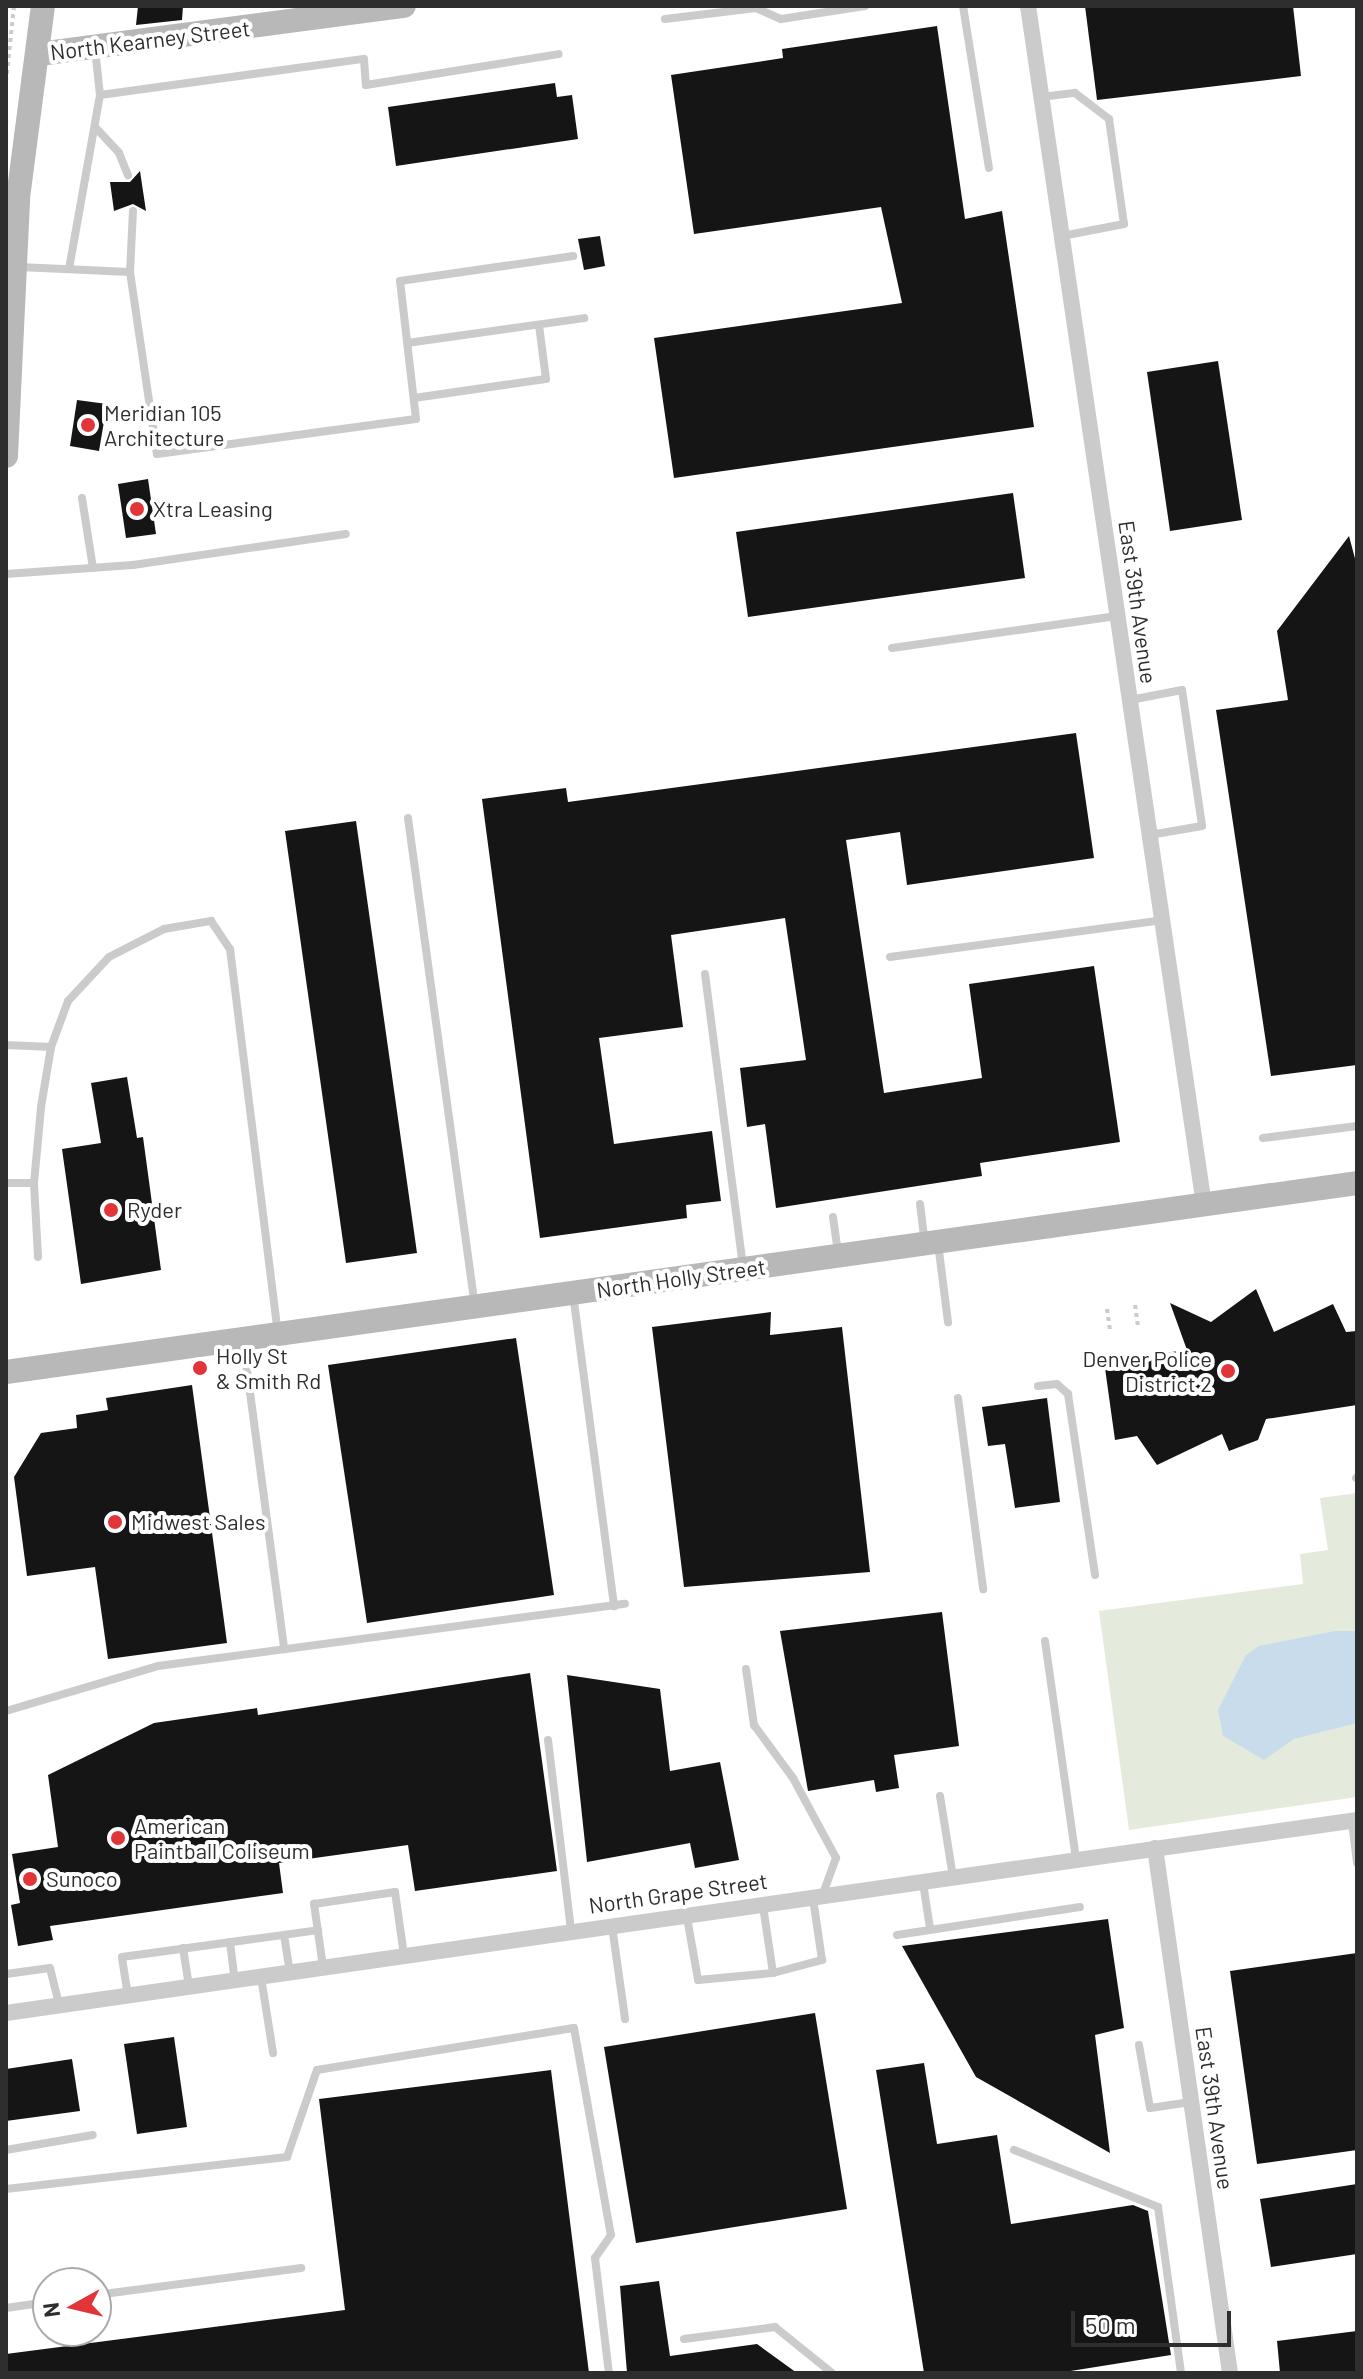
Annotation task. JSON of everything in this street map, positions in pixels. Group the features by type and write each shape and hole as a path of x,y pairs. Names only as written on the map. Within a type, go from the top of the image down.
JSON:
{"street":[{"path":"6,456 14,266 43,6"},
{"name":"North Kearney Street","path":"39,54 95,49 275,15 404,6"},
{"name":"East 39th Avenue","path":"1028,6 1204,1205"},
{"name":"North Holly Street","path":"6,1372 1357,1183"},
{"name":"North Grape Street","path":"6,2013 1354,1820"},
{"name":"East 39th Avenue","path":"1155,1848 1230,2373"}],"lane":[{"path":"665,19 723,9 756,8 781,19 865,6"},
{"path":"963,6 989,168"},
{"path":"69,269 100,95 95,49"},
{"path":"100,95 364,59 366,85 559,54"},
{"path":"1041,97 1075,93 1109,119 1124,224 1061,236"},
{"path":"95,127 119,153 128,175"},
{"path":"133,211 130,272 157,454 416,419 400,281 573,256"},
{"path":"14,266 130,272"},
{"path":"407,343 584,318"},
{"path":"414,398 546,379 539,325"},
{"path":"82,498 93,568"},
{"path":"6,574 93,568 346,534"},
{"path":"892,648 1117,616"},
{"path":"1130,700 1182,690 1202,826 1150,835"},
{"path":"408,818 475,1307"},
{"path":"890,957 1162,920"},
{"path":"38,1257 34,1183 51,1047 68,1001 109,957 190,921 220,927 230,949 278,1334"},
{"path":"705,974 743,1269"},
{"path":"6,1045 51,1047"},
{"path":"1263,1138 1357,1126"},
{"path":"6,1183 34,1183"},
{"path":"920,1204 948,1322"},
{"path":"833,1217 839,1256"},
{"path":"573,1293 614,1606"},
{"path":"243,1339 284,1649"},
{"path":"1038,1386 1057,1384 1068,1394 1095,1575"},
{"path":"958,1398 983,1589"},
{"path":"6,1711 158,1666 625,1604"},
{"path":"1045,1641 1076,1860"},
{"path":"688,1923 698,1980 773,1973 822,1960 818,1895 836,1858 793,1778 754,1725 746,1669"},
{"path":"548,1740 571,1931"},
{"path":"940,1796 953,1877"},
{"path":"1354,1820 1357,1863"},
{"path":"923,1882 930,1928"},
{"path":"323,1967 314,1904 395,1892 404,1955"},
{"path":"763,1903 773,1973"},
{"path":"897,1935 1080,1907"},
{"path":"612,1925 625,2019"},
{"path":"128,1996 122,1957 318,1930"},
{"path":"284,1935 290,1972"},
{"path":"230,1942 235,1980"},
{"path":"183,1948 189,1987"},
{"path":"6,1974 50,1968 59,2005"},
{"path":"260,1977 273,2053"},
{"path":"6,2189 287,2157 317,2070 574,2028 611,2235 595,2258 609,2373"},
{"path":"1139,2045 1150,2108 1192,2102"},
{"path":"6,2150 93,2135"},
{"path":"1014,2150 1158,2207 1181,2373"},
{"path":"112,2293 301,2268"},
{"path":"6,2308 32,2304"},
{"path":"684,2339 775,2327 832,2373"}],"path":[{"path":"6,82 14,6"},
{"path":"1135,1305 1138,1326"},
{"path":"1107,1309 1110,1330"}],"green space":[{"path":"1357,1493 1357,1797 1129,1830 1099,1611 1303,1584 1300,1554 1328,1550 1320,1498"}],"water":[{"path":"1335,1631 1357,1631 1357,1723 1294,1739 1264,1760 1223,1736 1218,1710 1246,1655 1259,1646"}],"building":[{"path":"138,6 183,6 182,20 136,25"},
{"path":"1085,6 1293,6 1301,76 1097,100"},
{"path":"937,26 965,219 1002,211 1034,427 674,478 654,338 902,303 881,207 694,234 671,75 783,58 782,49"},
{"path":"555,83 557,97 572,95 578,139 396,166 388,107"},
{"path":"140,171 146,211 133,204 114,211 110,182 130,182"},
{"path":"600,236 605,266 584,270 578,239"},
{"path":"1218,361 1242,520 1170,531 1147,372"},
{"name":"Meridian 105 Architecture","path":"77,400 107,404 99,451 70,446"},
{"name":"Xtra Leasing","path":"148,479 156,534 126,538 118,484"},
{"path":"1013,493 1025,578 748,617 736,532"},
{"path":"1349,536 1357,566 1357,1065 1271,1076 1216,710 1288,700 1277,631"},
{"path":"1076,733 1094,858 907,885 900,832 846,840 884,1093 982,1078 969,984 1094,966 1120,1142 980,1163 982,1176 776,1208 765,1124 747,1127 740,1068 806,1060 785,918 671,935 683,1027 599,1038 614,1144 712,1131 721,1201 686,1205 687,1218 540,1238 482,799 566,788 568,802"},
{"path":"356,821 417,1253 346,1263 285,831"},
{"name":"Ryder","path":"127,1077 137,1138 143,1137 161,1270 81,1284 62,1149 101,1143 91,1083"},
{"name":"Denver Police District 2","path":"1256,1289 1274,1332 1333,1304 1346,1332 1357,1331 1357,1405 1266,1419 1258,1440 1229,1451 1222,1434 1157,1465 1137,1436 1115,1440 1104,1361 1187,1350 1170,1303 1211,1322"},
{"path":"771,1312 770,1335 842,1327 870,1572 684,1587 652,1327"},
{"path":"516,1338 554,1595 367,1623 328,1365"},
{"name":"Midwest Sales","path":"192,1385 227,1643 108,1659 95,1567 27,1576 14,1477 41,1433 77,1428 76,1415 108,1410 106,1398"},
{"path":"1047,1398 1060,1502 1015,1508 1005,1444 988,1446 982,1407"},
{"path":"942,1612 959,1746 894,1755 899,1788 876,1792 874,1780 808,1791 780,1631"},
{"path":"530,1673 557,1871 415,1891 408,1845 279,1863 283,1893 50,1926 53,1940 18,1946 11,1905 20,1903 12,1854 58,1847 48,1775 154,1723 257,1708 258,1715"},
{"path":"567,1675 660,1689 670,1771 720,1762 739,1860 695,1868 690,1843 587,1862"},
{"path":"1108,1919 1124,2028 1095,2035 1110,2153 976,2077 902,1946"},
{"path":"1357,1953 1357,2150 1257,2164 1230,1971"},
{"path":"815,2013 847,2209 636,2243 604,2047"},
{"path":"174,2037 187,2127 137,2134 124,2044"},
{"path":"72,2059 80,2111 6,2121 6,2069"},
{"path":"924,2063 937,2144 997,2135 1011,2224 1133,2205 1148,2211 1171,2355 1058,2373 924,2373 876,2070"},
{"path":"551,2070 589,2373 6,2373 6,2354 60,2347 112,2347 112,2340 345,2310 319,2099"},
{"path":"1357,2184 1357,2254 1271,2267 1260,2199"},
{"path":"659,2281 670,2356 757,2344 797,2373 627,2373 620,2286"},
{"path":"1357,2331 1357,2373 1280,2373 1277,2341"}],"place":[{"name":"Meridian 105 Architecture","path":"88,425"},
{"name":"Xtra Leasing","path":"137,509"},
{"name":"Ryder","path":"111,1210"},
{"name":"Holly St & Smith Rd","path":"200,1368"},
{"name":"Denver Police District 2","path":"1228,1371"},
{"name":"Midwest Sales","path":"115,1522"},
{"name":"American Paintball Coliseum","path":"118,1838"},
{"name":"Sunoco","path":"30,1879"}]}
